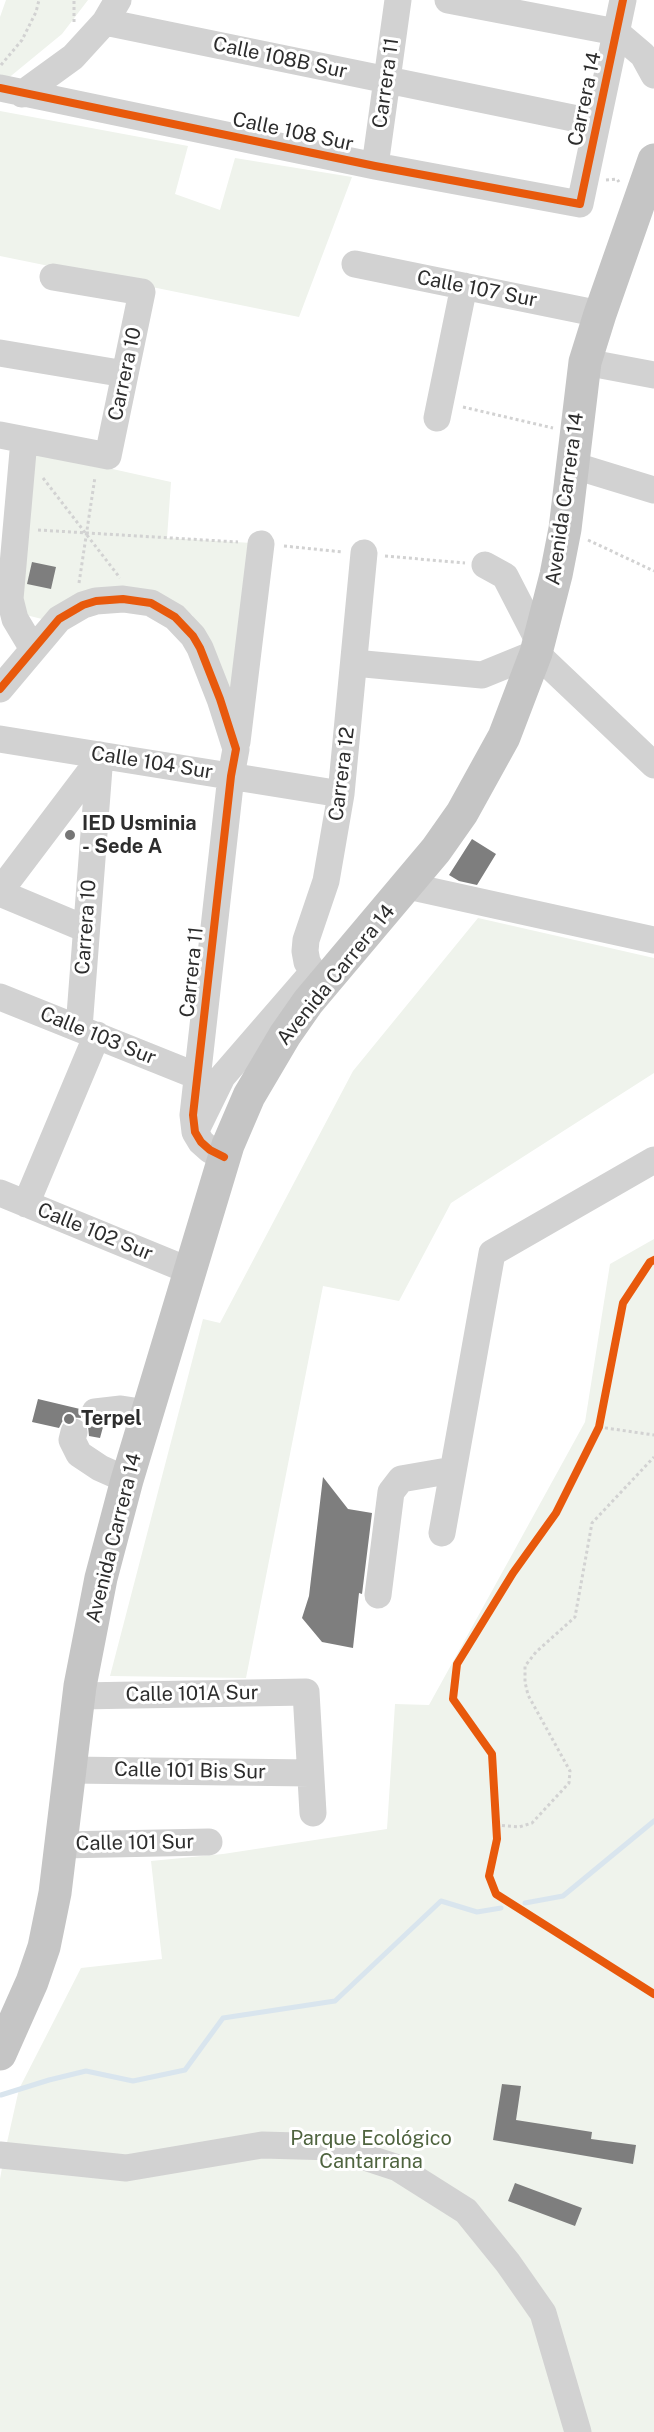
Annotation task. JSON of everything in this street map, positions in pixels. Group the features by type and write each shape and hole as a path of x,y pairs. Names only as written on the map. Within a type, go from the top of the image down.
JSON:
{"main road":[{"name":"Avenida Carrera 14","path":"0,2054 28,1992 44,1947 56,1893 79,1696 100,1578 224,1157 239,1117 262,1071 319,977 408,886 462,813 504,737 537,647 556,575 565,529 585,362 654,160"}],"street":[{"name":"Carrera 11","path":"375,166 398,0"},
{"path":"448,0 530,8 616,32 643,55 654,75"},
{"name":"Carrera 14","path":"582,195 623,0"},
{"name":"Calle 108B Sur","path":"111,11 387,79 597,123"},
{"path":"11,91 73,57 111,11"},
{"name":"Calle 108 Sur","path":"11,91 375,166 582,195"},
{"name":"Calle 107 Sur","path":"355,264 600,314"},
{"name":"Carrera 10","path":"53,277 142,292 125,374 103,455"},
{"path":"438,410 464,286"},
{"path":"0,353 125,374"},
{"path":"585,362 654,375"},
{"path":"33,649 15,619 10,599 4,529 16,442 103,455"},
{"path":"574,449 654,490"},
{"path":"236,749 261,544"},
{"name":"Carrera 12","path":"319,977 307,962 306,940 326,881 341,794 364,554"},
{"path":"485,565 505,576 537,647 654,765"},
{"path":"0,689 33,649 67,614 103,600 138,600 164,609 193,636 216,689 236,749"},
{"path":"354,663 482,675 537,647"},
{"name":"Calle 104 Sur","path":"0,739 99,757 341,794"},
{"name":"Carrera 11","path":"195,1132 193,1115 197,1076 236,749"},
{"path":"86,929 0,892 99,757"},
{"name":"Carrera 10","path":"27,1204 88,1032 86,929 99,757"},
{"path":"408,886 654,940"},
{"path":"224,1157 210,1150 195,1132 222,1077 319,977"},
{"name":"Calle 103 Sur","path":"0,998 197,1076"},
{"path":"442,1533 492,1252 654,1160"},
{"name":"Calle 102 Sur","path":"0,1193 190,1271"},
{"path":"95,1412 121,1409 147,1413"},
{"path":"74,1432 72,1440 78,1454 100,1468 127,1480"},
{"path":"378,1595 391,1492 401,1479 453,1470"},
{"name":"Calle 101A Sur","path":"79,1696 306,1692 309,1773"},
{"name":"Calle 101 Bis Sur","path":"70,1770 309,1773"},
{"path":"309,1773 313,1813"},
{"name":"Calle 101 Sur","path":"61,1845 209,1842"},
{"path":"0,2155 126,2168 262,2145 334,2147 398,2168 466,2211 543,2313 578,2432"}],"path":[{"path":"0,66 22,40 36,12 39,0"},
{"path":"582,195 617,179 621,184"},
{"path":"438,410 574,449"},
{"path":"16,442 138,600"},
{"path":"67,614 103,455"},
{"path":"565,529 654,572"},
{"path":"594,1437 601,1416"},
{"path":"599,1427 654,1435"},
{"path":"495,1814 496,1829 519,1827 532,1823 569,1783 570,1771 528,1695 525,1666 536,1652 575,1617 592,1523 654,1457"}],"green space":[{"path":"6,0 88,0 62,34 6,80 0,78 0,17"},
{"path":"0,111 188,146 175,194 220,210 235,158 352,177 299,317 0,256"},
{"path":"36,452 171,482 167,538 252,543 234,711 213,650 192,615 165,599 42,619 26,615 14,586"},
{"path":"478,918 654,958 654,1073 451,1203 399,1301 323,1286 246,1678 110,1676 203,1319 220,1323 353,1071"},
{"name":"Parque Ecológico Cantarrana","path":"654,1239 654,2432 0,2432 0,2179 4,2156 19,2089 81,1968 162,1959 151,1861 223,1854 387,1829 395,1704 429,1705 585,1422 610,1264"}],"building":[{"path":"32,562 56,567 51,589 27,584"},
{"path":"472,839 496,854 477,885 459,881 449,875"},
{"path":"38,1399 80,1409 81,1418 69,1417 62,1422 59,1428 32,1422"},
{"path":"88,1426 103,1427 100,1438 89,1436"},
{"path":"323,1477 348,1509 372,1513 353,1648 322,1642 302,1618 309,1596"},
{"path":"502,2084 521,2086 516,2120 592,2132 591,2139 636,2145 633,2164 493,2140"},
{"path":"515,2183 582,2208 575,2226 508,2201"}],"waterway":[{"path":"525,1903 563,1896 654,1821"},
{"path":"1,2095 86,2071 133,2081 185,2070 223,2018 335,2001 441,1901 477,1912 501,1908"}],"cycle path":[{"path":"0,88 375,166 580,204 623,0"},
{"path":"0,689 59,619 83,605 96,601 123,599 151,603 175,617 193,636 200,648 236,749 231,776 193,1115 195,1132 201,1142 224,1157"},
{"path":"654,1260 650,1262 623,1303 599,1427 556,1513 513,1573 457,1664 453,1699 492,1754 497,1839 489,1876 496,1894 654,1994"}],"place":[{"name":"IED Usminia - Sede A","path":"70,835"},
{"name":"Terpel","path":"69,1419"}]}
